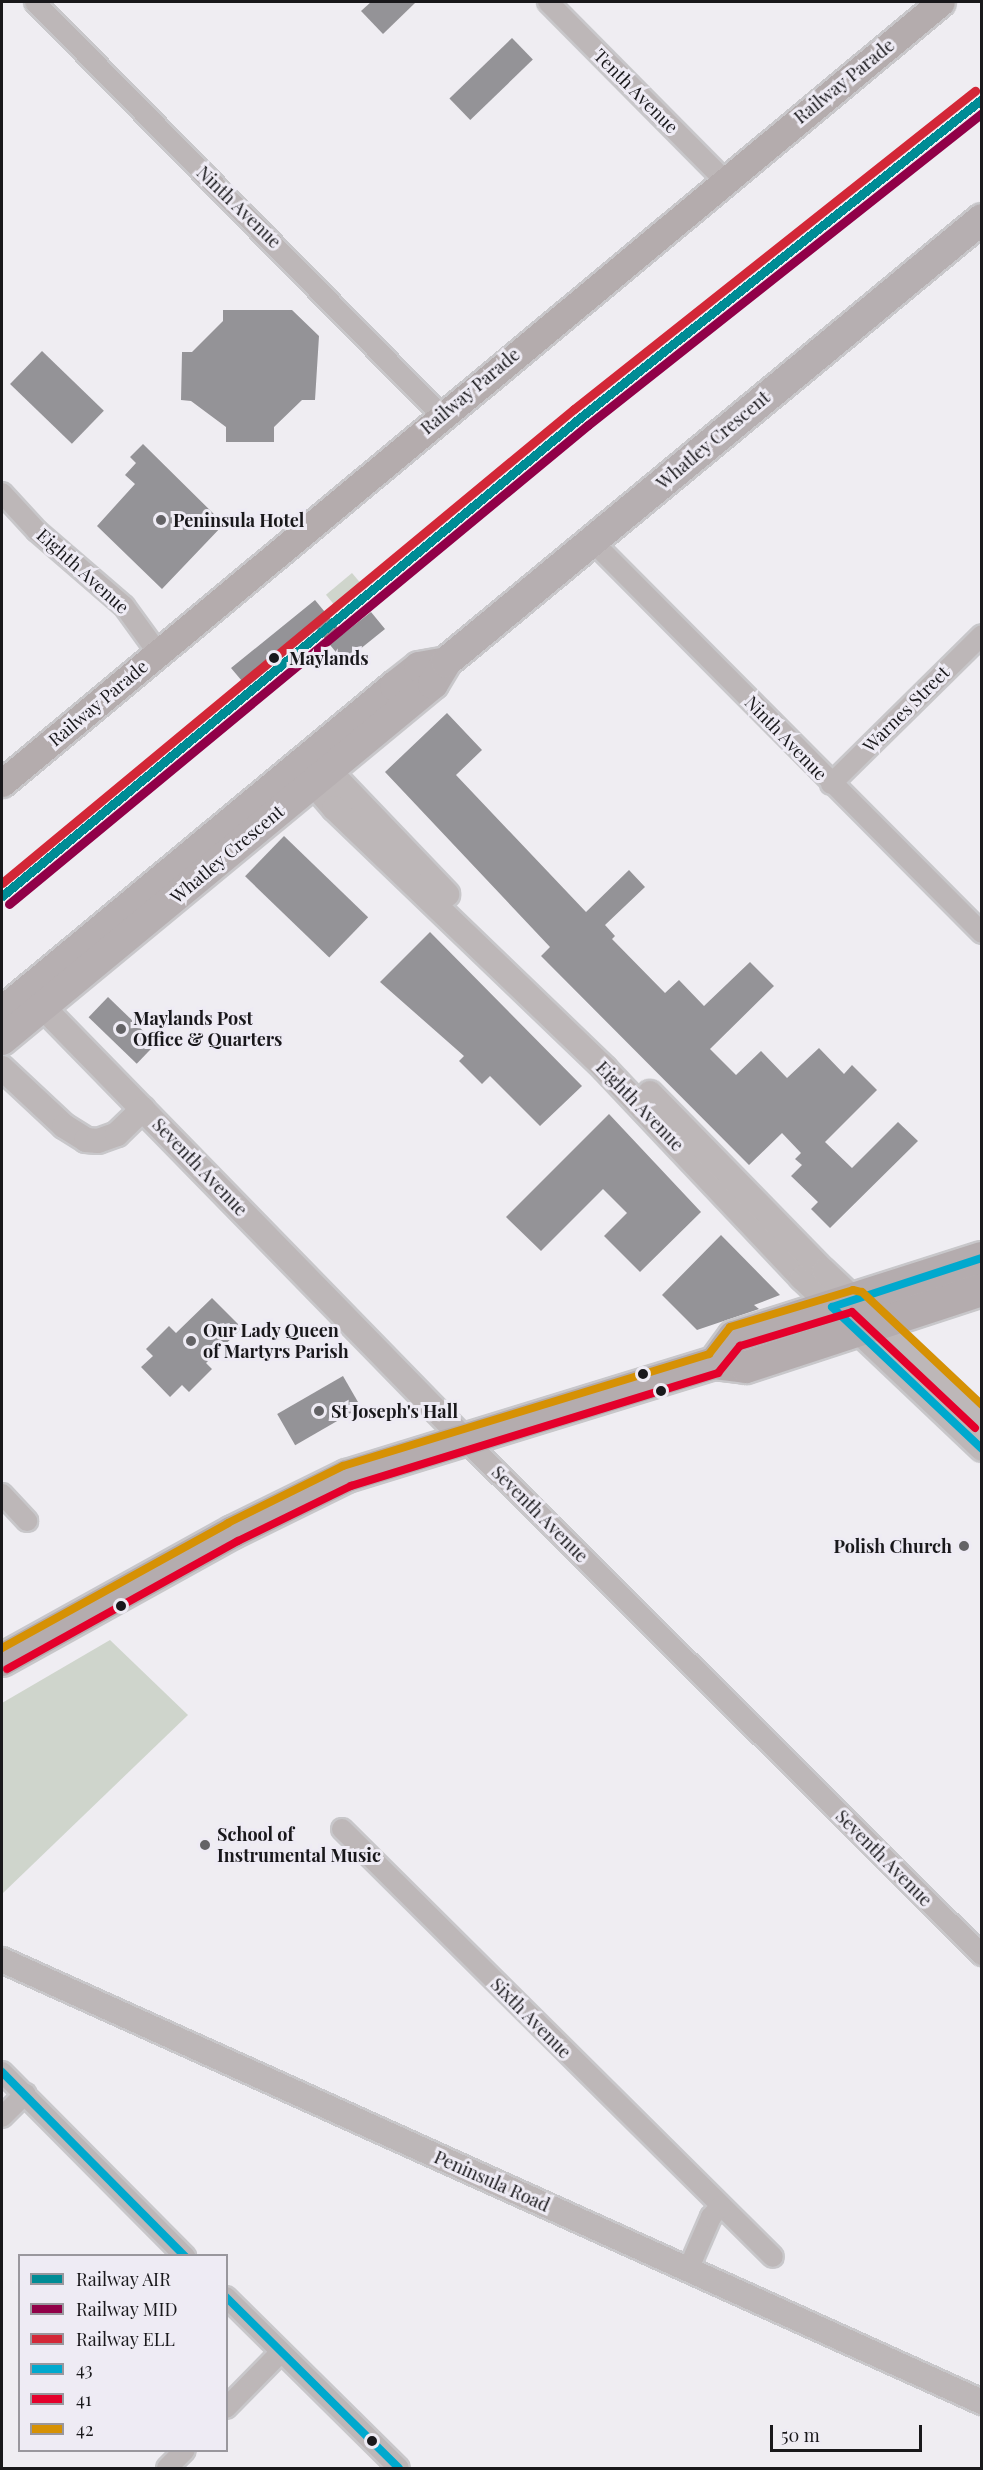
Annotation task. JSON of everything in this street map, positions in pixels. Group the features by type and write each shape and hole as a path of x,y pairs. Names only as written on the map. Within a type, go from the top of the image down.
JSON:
{"highway":[{"path":"715,1363 734,1337 981,1258"},
{"path":"2,1660 233,1532 336,1481 463,1438 715,1363 746,1367 981,1290"}],"main road":[{"name":"Railway Parade","path":"2,783 317,524 441,415 941,2"},
{"name":"Whatley Crescent","path":"2,1040 35,1000 312,768 433,684 446,662 979,225"},
{"name":"Whatley Crescent","path":"2,1012 35,1000"}],"street":[{"name":"Ninth Avenue","path":"35,2 441,415"},
{"name":"Tenth Avenue","path":"548,2 724,180"},
{"name":"Eighth Avenue","path":"2,493 38,531 124,606 158,653"},
{"name":"Ninth Avenue","path":"592,541 981,933"},
{"name":"Warnes Street","path":"831,784 981,635"},
{"name":"Eighth Avenue","path":"312,768 605,1069 869,1328 981,1449"},
{"name":"Seventh Avenue","path":"35,1000 463,1438 981,1955"},
{"path":"8,1074 64,1126 86,1140 98,1141 117,1134 143,1109"},
{"name":"Eighth Avenue","path":"869,1328 981,1420"},
{"path":"2,1494 27,1521"},
{"name":"Sixth Avenue","path":"342,1829 773,2257"},
{"name":"Peninsula Road","path":"2,1960 981,2402"},
{"path":"2,2072 183,2254"},
{"path":"2,2117 25,2094"},
{"path":"688,2270 711,2217 721,2206"},
{"path":"228,2299 399,2469"},
{"path":"228,2406 281,2352"},
{"path":"167,2469 184,2452"}],"shaded area":[{"path":"352,573 363,586 337,608 326,595"},
{"path":"110,1640 188,1715 2,1894 2,1703"}],"building":[{"path":"371,2 416,2 383,34 361,11"},
{"path":"512,38 533,60 470,120 449,98"},
{"path":"223,310 292,310 319,336 315,400 302,400 274,427 274,442 226,442 226,427 191,401 181,400 182,352 192,352 223,321"},
{"path":"42,351 104,411 72,444 10,384"},
{"name":"Peninsula Hotel","path":"143,444 224,524 162,589 97,526 135,484 125,475 136,463 130,457"},
{"path":"315,600 343,634 371,612 385,629 344,662 317,629 247,687 231,668"},
{"path":"447,713 482,750 456,775 586,912 629,870 645,887 605,925 615,936 612,939 665,993 679,980 704,1006 750,962 774,986 710,1049 736,1075 761,1051 787,1078 819,1048 844,1074 852,1065 877,1090 825,1142 852,1168 898,1122 918,1141 830,1228 811,1209 818,1202 791,1176 802,1165 795,1159 801,1153 782,1133 749,1165 541,956 550,947 385,772"},
{"path":"284,836 368,917 329,958 245,876"},
{"path":"430,932 582,1086 540,1126 490,1076 482,1084 459,1061 464,1056 380,982"},
{"name":"Maylands Post Office & Quarters","path":"108,997 156,1044 137,1064 89,1017"},
{"path":"609,1114 701,1212 640,1272 604,1236 627,1213 603,1189 541,1251 506,1217"},
{"path":"721,1235 780,1295 754,1305 759,1309 697,1330 662,1295"},
{"name":"Our Lady Queen of Martyrs Parish","path":"212,1298 242,1328 206,1363 212,1369 189,1392 182,1385 170,1397 141,1367 153,1356 146,1349 169,1326 176,1333"},
{"name":"St Joseph's Hall","path":"343,1376 361,1407 295,1445 277,1414"}],"rail line":[{"name":"ELL","path":"2,883 574,409 975,91"},
{"name":"AIR","path":"2,896 581,417 982,99"},
{"name":"MID","path":"9,904 588,425 982,113"}],"transit line":[{"name":"43","path":"832,1307 982,1258"},
{"name":"42","path":"2,1648 228,1523 343,1466 709,1354 730,1327 853,1290 862,1292 982,1405"},
{"name":"43","path":"832,1307 982,1449"},
{"name":"41","path":"7,1669 238,1541 351,1486 718,1373 740,1346 852,1312 975,1428"},
{"name":"43","path":"2,2072 183,2254"},
{"name":"43","path":"228,2299 399,2468"}],"place":[{"name":"Peninsula Hotel","path":"161,520"},
{"name":"Maylands","path":"274,658"},
{"name":"Maylands Post Office & Quarters","path":"121,1029"},
{"name":"Our Lady Queen of Martyrs Parish","path":"191,1341"},
{"name":"St Joseph's Hall","path":"319,1411"},
{"name":"Polish Church","path":"964,1546"},
{"name":"School of Instrumental Music","path":"205,1845"}]}
